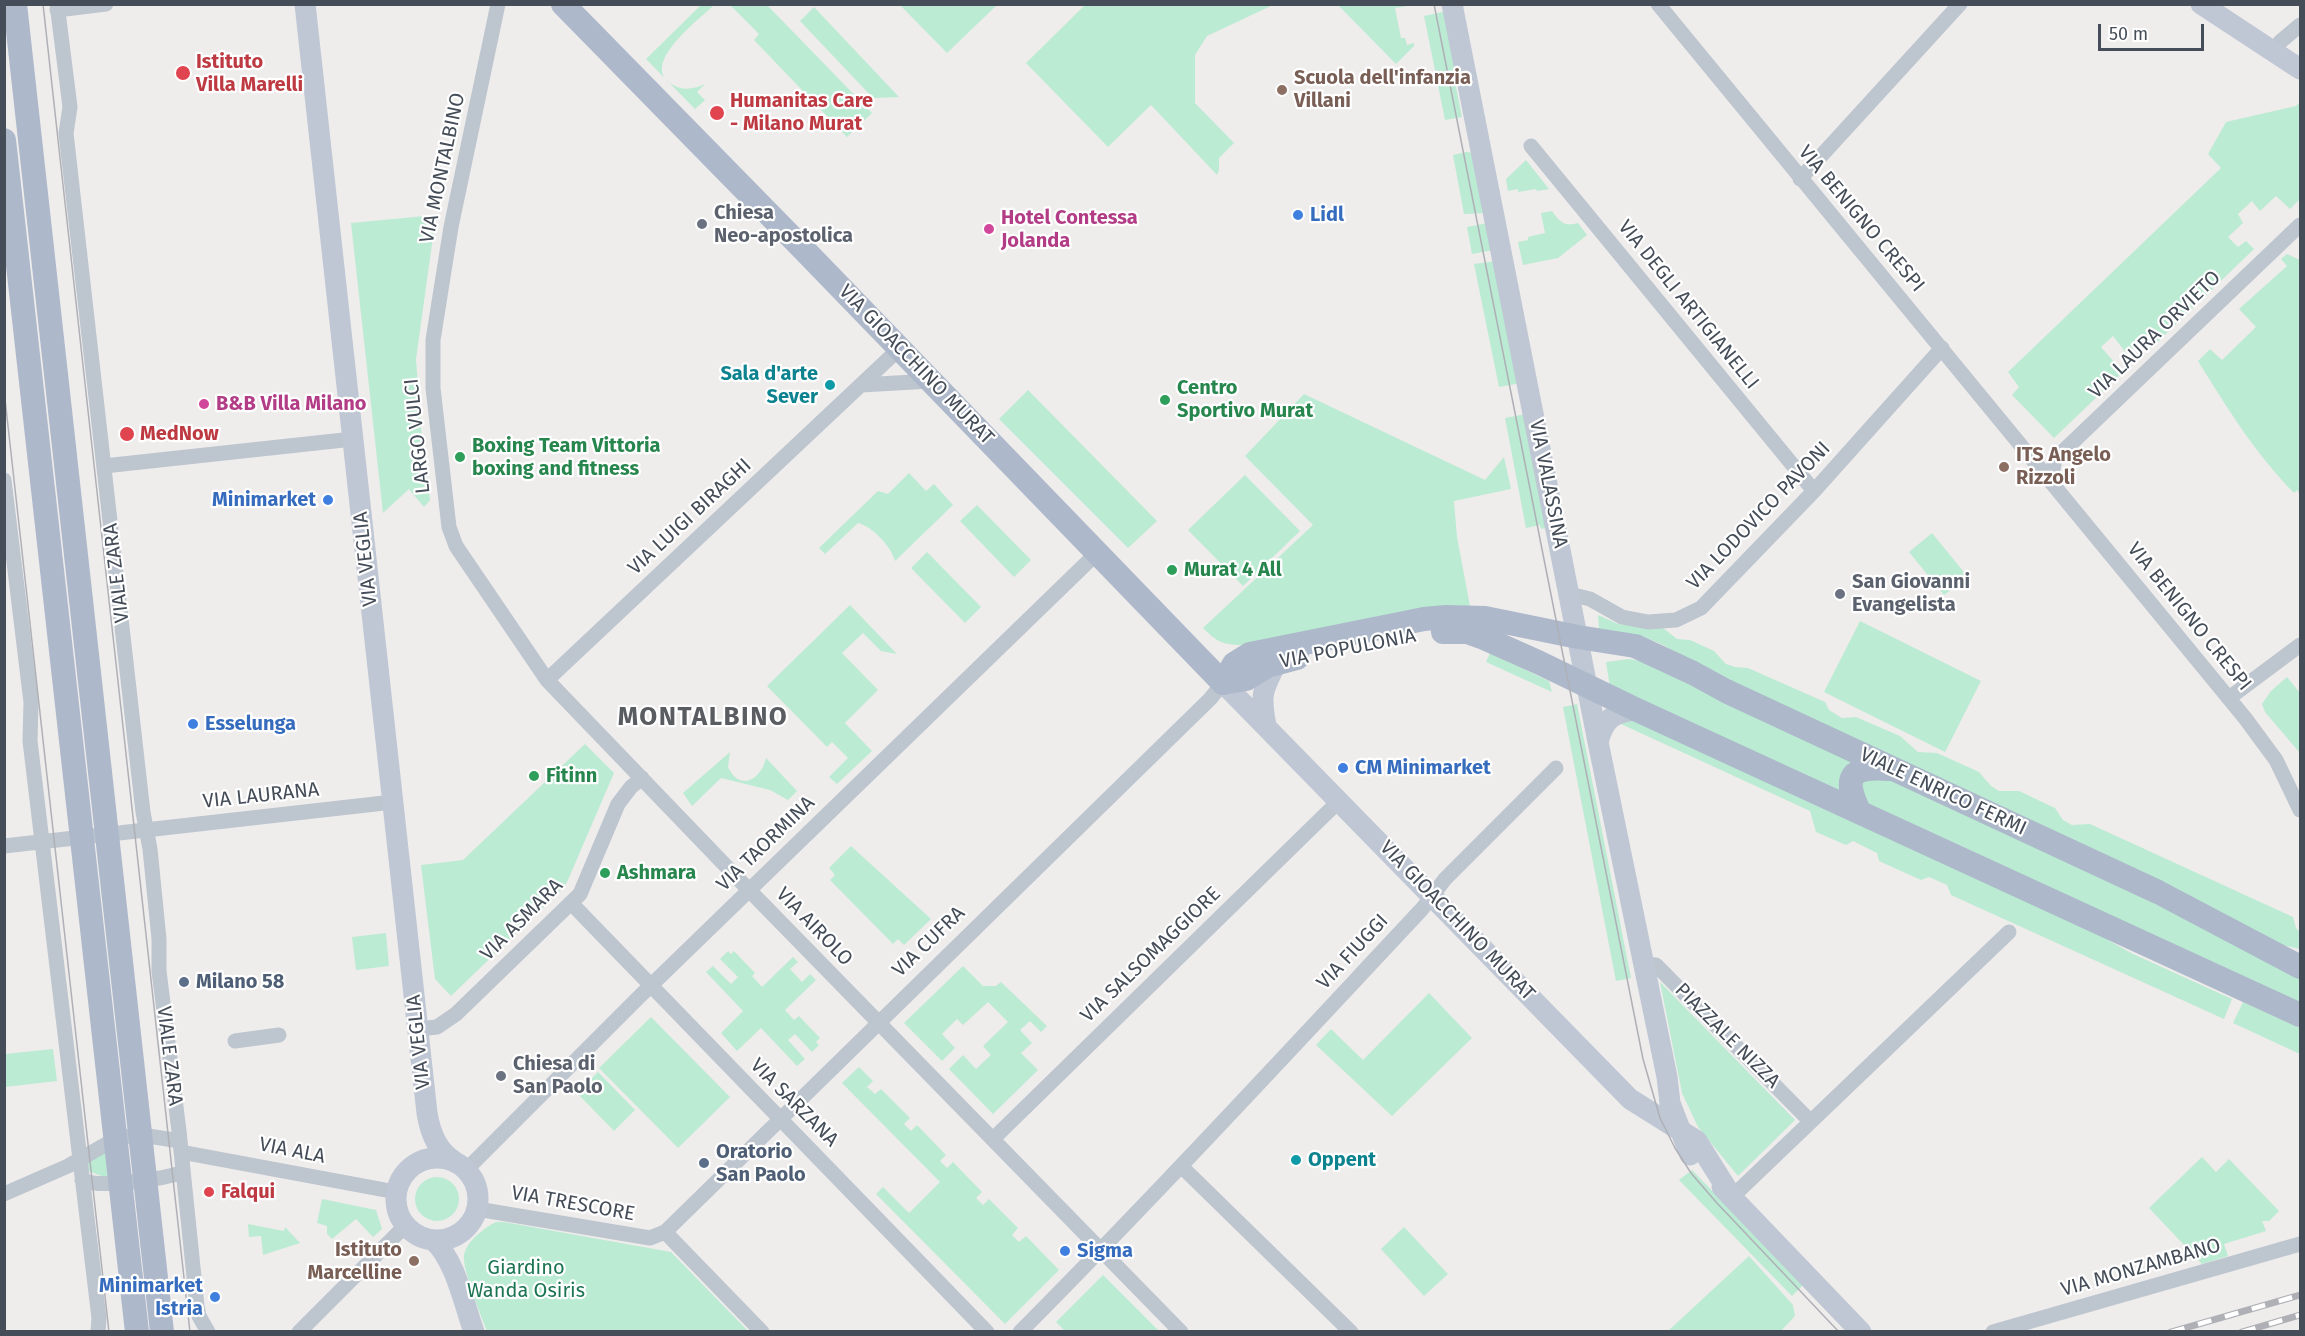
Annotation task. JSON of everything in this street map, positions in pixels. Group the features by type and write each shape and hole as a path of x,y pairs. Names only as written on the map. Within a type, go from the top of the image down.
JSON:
{"main road":[{"name":"VIALE ZARA","path":"15,4 69,471 117,1138 137,1332"},
{"name":"VIA VEGLIA","path":"305,4 427,1113 423,1153 408,1169"},
{"name":"VIA GIOACCHINO MURAT","path":"563,4 1630,1099 1650,1111 1670,1138 1689,1142 1732,1197 1861,1332"},
{"name":"VIA VALASSINA","path":"1452,4 1644,964"},
{"path":"2202,4 2301,71"},
{"name":"VIALE ZARA","path":"4,140 95,836 142,1135 162,1332"},
{"name":"VIA POPULONIA","path":"1224,683 1234,664 1250,654 1424,619 1485,618 1578,637"},
{"name":"VIA POPULONIA","path":"1224,683 1246,679 1277,662 1436,632 1467,632 1587,686"},
{"name":"VIALE ENRICO FERMI","path":"1578,637 1635,646 1650,652 1726,691 2150,888 2301,967"},
{"path":"1266,726 1262,705 1263,690 1277,662"},
{"path":"1587,686 2301,1015"},
{"path":"1599,742 1601,730 1608,719 1623,711 1637,710"},
{"path":"1859,811 1849,786 1851,779 1857,772 1867,767 1894,770"},
{"path":"2265,947 2301,957"},
{"name":"PIAZZALE NIZZA","path":"1644,964 1667,1077 1670,1103 1689,1142"},
{"path":"1630,1099 1653,1098 1663,1088 1667,1077"},
{"name":"VIA VEGLIA","path":"427,1113 434,1139 445,1154 460,1165"},
{"path":"432,1158 460,1165 477,1188 477,1209 472,1220 455,1236 443,1240 433,1240 413,1233 405,1226 396,1210 396,1192 400,1179 419,1161 432,1158"},
{"path":"448,1258 455,1236"},
{"path":"433,1240 448,1258 474,1332"}],"street":[{"path":"57,7 106,4"},
{"name":"VIA MONTALBINO","path":"433,340 451,227 498,4"},
{"name":"VIA BENIGNO CRESPI","path":"1658,4 2229,698 2276,760 2301,810"},
{"path":"1800,179 1960,4"},
{"name":"VIALE ZARA","path":"57,7 70,107 66,133 143,812 141,830 159,939 159,971 181,1147 196,1306 208,1332"},
{"path":"2274,53 2280,42 2301,25"},
{"name":"VIA DEGLI ARTIGIANELLI","path":"1531,146 1814,491"},
{"name":"VIA LAURA ORVIETO","path":"2055,459 2301,225"},
{"name":"LARGO VULCI","path":"433,340 433,388 449,527"},
{"name":"VIA LODOVICO PAVONI","path":"1569,594 1590,599 1622,617 1634,620 1664,622 1690,615 1714,597 1814,491 1942,348"},
{"name":"VIA LUIGI BIRAGHI","path":"547,680 899,349"},
{"path":"861,385 931,381"},
{"path":"104,466 353,439"},
{"path":"2032,458 2055,459 2051,481"},
{"path":"4,480 31,702 30,741 99,1318 98,1332"},
{"name":"VIA AIROLO","path":"449,527 456,546 547,680 749,890 1103,1249 1181,1332"},
{"name":"VIA TAORMINA","path":"460,1165 650,986 1098,552"},
{"path":"2229,698 2301,645"},
{"name":"VIA CUFRA","path":"665,1232 1224,683"},
{"name":"VIA FIUGGI","path":"1020,1332 1181,1167 1432,896 1445,879 1556,768"},
{"name":"VIA ASMARA","path":"418,1029 437,1027 456,1014 571,903 584,886 618,804 631,787 642,778"},
{"name":"VIA SALSOMAGGIORE","path":"993,1139 1339,801"},
{"name":"VIA LAURANA","path":"141,830 393,802"},
{"path":"4,846 141,830"},
{"name":"VIA SARZANA","path":"571,903 987,1332"},
{"path":"1732,1197 2009,932"},
{"name":"PIAZZALE NIZZA","path":"1644,964 1656,965 1810,1121"},
{"path":"236,1041 279,1035"},
{"path":"4,1194 68,1166 117,1138 142,1135 181,1147"},
{"name":"VIA ALA","path":"181,1147 396,1192"},
{"path":"1181,1167 1351,1332"},
{"path":"82,1180 93,1184 147,1180 167,1178 183,1172"},
{"name":"VIA TRESCORE","path":"477,1209 650,1238 665,1232"},
{"path":"299,1332 405,1226"},
{"path":"665,1232 762,1332"},
{"name":"VIA MONZAMBANO","path":"1993,1332 2301,1244"}],"green space":[{"path":"702,4 714,5 685,31 666,55 662,66 664,76 677,87 689,89 705,84 697,92 705,100 695,109 646,59"},
{"path":"730,5 767,5 872,113 847,137 754,40 759,34"},
{"path":"900,5 997,5 947,53"},
{"path":"1085,5 1273,5 1207,36 1195,55 1195,103 1234,143 1219,158 1217,175 1151,105 1108,147 1026,63"},
{"path":"1338,5 1414,5 1395,8 1401,38 1405,38 1407,45 1414,43 1414,46 1396,64"},
{"path":"814,7 899,97 873,98 800,21"},
{"path":"1447,11 1458,68 1455,82 1462,117 1445,120 1424,16"},
{"path":"2299,97 2300,199 2290,209 2276,196 2260,211 2252,201 2238,214 2243,223 2228,237 2238,247 2246,241 2254,249 2149,350 2141,341 2127,354 2113,336 2101,347 2123,372 2054,438 2012,395 2019,387 2008,372 2221,168 2208,154 2226,122 2296,106 2299,103"},
{"path":"1474,153 1487,213 1464,214 1453,155"},
{"path":"1526,160 1550,189 1508,191 1506,179"},
{"path":"1552,211 1563,223 1578,223 1587,235 1558,258 1523,265 1518,242 1545,233 1541,213"},
{"path":"436,215 416,359 421,429 430,500 424,507 409,489 383,513 351,223"},
{"path":"1488,223 1494,250 1472,254 1467,227"},
{"path":"2287,254 2300,260 2300,495 2297,490 2294,493 2254,446 2198,361 2210,349 2222,360 2256,327 2239,309 2287,266 2281,259"},
{"path":"1496,261 1521,383 1499,387 1474,264"},
{"path":"1028,390 1157,521 1128,548 999,419"},
{"path":"1304,394 1485,480 1504,457 1511,489 1454,501 1457,537 1470,606 1437,606 1245,645 1222,642 1203,628 1313,525 1245,456"},
{"path":"1526,414 1546,528 1541,529 1540,525 1526,528 1505,418"},
{"path":"909,473 926,491 934,484 953,505 895,561 890,549 881,538 858,523 825,554 819,548 878,491 888,494"},
{"path":"1245,475 1300,531 1243,586 1188,530"},
{"path":"977,505 1031,560 1014,577 960,521"},
{"path":"1932,533 1968,577 1944,595 1909,552"},
{"path":"927,552 981,607 965,623 911,568"},
{"path":"850,605 897,654 881,651 863,633 842,653 878,690 845,723 872,751 837,784 829,777 848,758 832,742 827,747 767,686"},
{"path":"1598,615 1618,624 1663,628 1677,639 1690,640 1714,651 1726,664 1748,668 1825,702 1829,710 1842,718 1856,717 1900,736 1918,752 1937,753 1979,772 1991,786 1999,791 2019,791 2055,808 2063,820 2072,825 2090,824 2293,917 2296,928 2300,932 2300,949 2278,944 1742,687 1659,643 1641,636 1599,629"},
{"path":"1860,621 1981,681 1945,752 1824,692"},
{"path":"1490,653 1549,681 1552,692 1486,662"},
{"path":"1629,659 1640,661 1854,763 1842,794 1610,687 1606,662"},
{"path":"2287,677 2300,693 2300,753 2265,712 2262,704 2271,691"},
{"path":"1577,704 1631,978 1616,981 1563,707"},
{"path":"1630,719 2046,905 2131,953 2232,999 2224,1019 1951,895 1947,885 1929,877 1921,880 1879,861 1877,853 1853,841 1846,845 1816,832 1810,811 1621,724"},
{"path":"585,744 614,773 568,880 564,887 451,996 435,979 421,865 463,860"},
{"path":"730,752 728,767 738,779 744,781 755,777 760,772 766,758 797,791 788,800 770,790 721,778 692,806 683,793"},
{"path":"1869,772 1954,805 2300,975 2300,1004 1869,808 1858,795 1863,776"},
{"path":"851,846 931,919 904,945 898,939 893,944 830,880 835,875 829,868"},
{"path":"386,933 389,966 356,970 352,937"},
{"path":"728,951 731,954 734,951 755,973 752,976 762,987 793,957 798,962 790,969 802,982 810,974 816,980 785,1010 794,1020 799,1016 820,1038 816,1042 819,1045 812,1052 795,1034 788,1040 805,1059 797,1066 761,1028 737,1051 721,1033 743,1011 706,972 713,966 731,984 738,977 720,959"},
{"path":"963,966 983,986 996,986 1001,982 1047,1026 1041,1032 1030,1021 1020,1030 1032,1043 1021,1053 1038,1070 993,1114 949,1069 963,1055 976,1069 991,1055 983,1046 1008,1022 988,1002 963,1025 957,1019 942,1034 955,1048 942,1061 904,1023"},
{"path":"1660,982 1795,1120 1738,1176 1698,1127 1682,1093"},
{"path":"1429,993 1472,1038 1392,1116 1316,1045 1331,1029 1363,1060"},
{"path":"2243,1002 2300,1028 2300,1054 2233,1023"},
{"path":"651,1017 730,1097 678,1148 599,1068"},
{"path":"53,1049 57,1081 5,1087 5,1054"},
{"path":"859,1067 873,1081 867,1087 875,1094 881,1089 910,1118 904,1124 911,1131 917,1125 946,1155 940,1161 947,1168 953,1162 982,1192 976,1198 983,1205 989,1199 1018,1228 1012,1235 1019,1242 1026,1236 1059,1270 1005,1324 876,1194 883,1187 909,1213 940,1182 842,1083"},
{"path":"598,1072 635,1110 614,1131 577,1093"},
{"path":"105,1150 109,1175 106,1178 89,1171 87,1161"},
{"path":"2202,1157 2216,1172 2229,1159 2279,1211 2269,1221 2262,1221 2266,1231 2224,1244 2228,1256 2202,1264 2149,1208"},
{"path":"1692,1170 1803,1285 1792,1296 1679,1180"},
{"path":"437,1177 453,1183 459,1199 453,1215 437,1221 421,1215 415,1199 421,1183"},
{"path":"322,1199 376,1210 382,1229 373,1237 356,1219 332,1239 327,1234 327,1226 317,1223"},
{"name":"Giardino Wanda Osiris","path":"496,1222 671,1252 748,1331 487,1331 469,1281 464,1255 477,1236"},
{"path":"248,1224 284,1231 285,1227 300,1243 263,1255 261,1236 249,1237"},
{"path":"1404,1227 1448,1274 1424,1296 1381,1249"},
{"path":"1749,1256 1793,1305 1795,1316 1781,1331 1668,1331"},
{"path":"1103,1275 1159,1331 1065,1331 1056,1322"}],"tram line":[{"path":"43,4 190,1332"},
{"path":"1434,4 1643,1059 1660,1118 1691,1173 1839,1332"},
{"path":"4,390 109,1332"}],"railway":[{"path":"2171,1332 2300,1295"},
{"path":"2242,1332 2300,1315"}],"place":[{"name":"Istituto Villa Marelli","path":"183,73"},
{"name":"Scuola dell'infanzia Villani","path":"1282,90"},
{"name":"Humanitas Care - Milano Murat","path":"717,113"},
{"name":"Lidl","path":"1298,215"},
{"name":"Chiesa Neo-apostolica","path":"702,224"},
{"name":"Hotel Contessa Jolanda","path":"989,229"},
{"name":"Sala d'arte Sever","path":"830,385"},
{"name":"Centro Sportivo Murat","path":"1165,400"},
{"name":"B&B Villa Milano","path":"204,404"},
{"name":"MedNow","path":"127,434"},
{"name":"Boxing Team Vittoria boxing and fitness","path":"460,457"},
{"name":"ITS Angelo Rizzoli","path":"2004,467"},
{"name":"Minimarket","path":"328,500"},
{"name":"Murat 4 All","path":"1172,570"},
{"name":"San Giovanni Evangelista","path":"1840,594"},
{"name":"Esselunga","path":"193,724"},
{"name":"CM Minimarket","path":"1343,768"},
{"name":"Fitinn","path":"534,776"},
{"name":"Ashmara","path":"605,873"},
{"name":"Milano 58","path":"184,982"},
{"name":"Chiesa di San Paolo","path":"501,1076"},
{"name":"Oppent","path":"1296,1160"},
{"name":"Oratorio San Paolo","path":"704,1163"},
{"name":"Falqui","path":"209,1192"},
{"name":"Sigma","path":"1065,1251"},
{"name":"Istituto Marcelline","path":"414,1261"},
{"name":"Minimarket Istria","path":"215,1297"}],"district":[{"name":"MONTALBINO","path":"703,718"}]}
